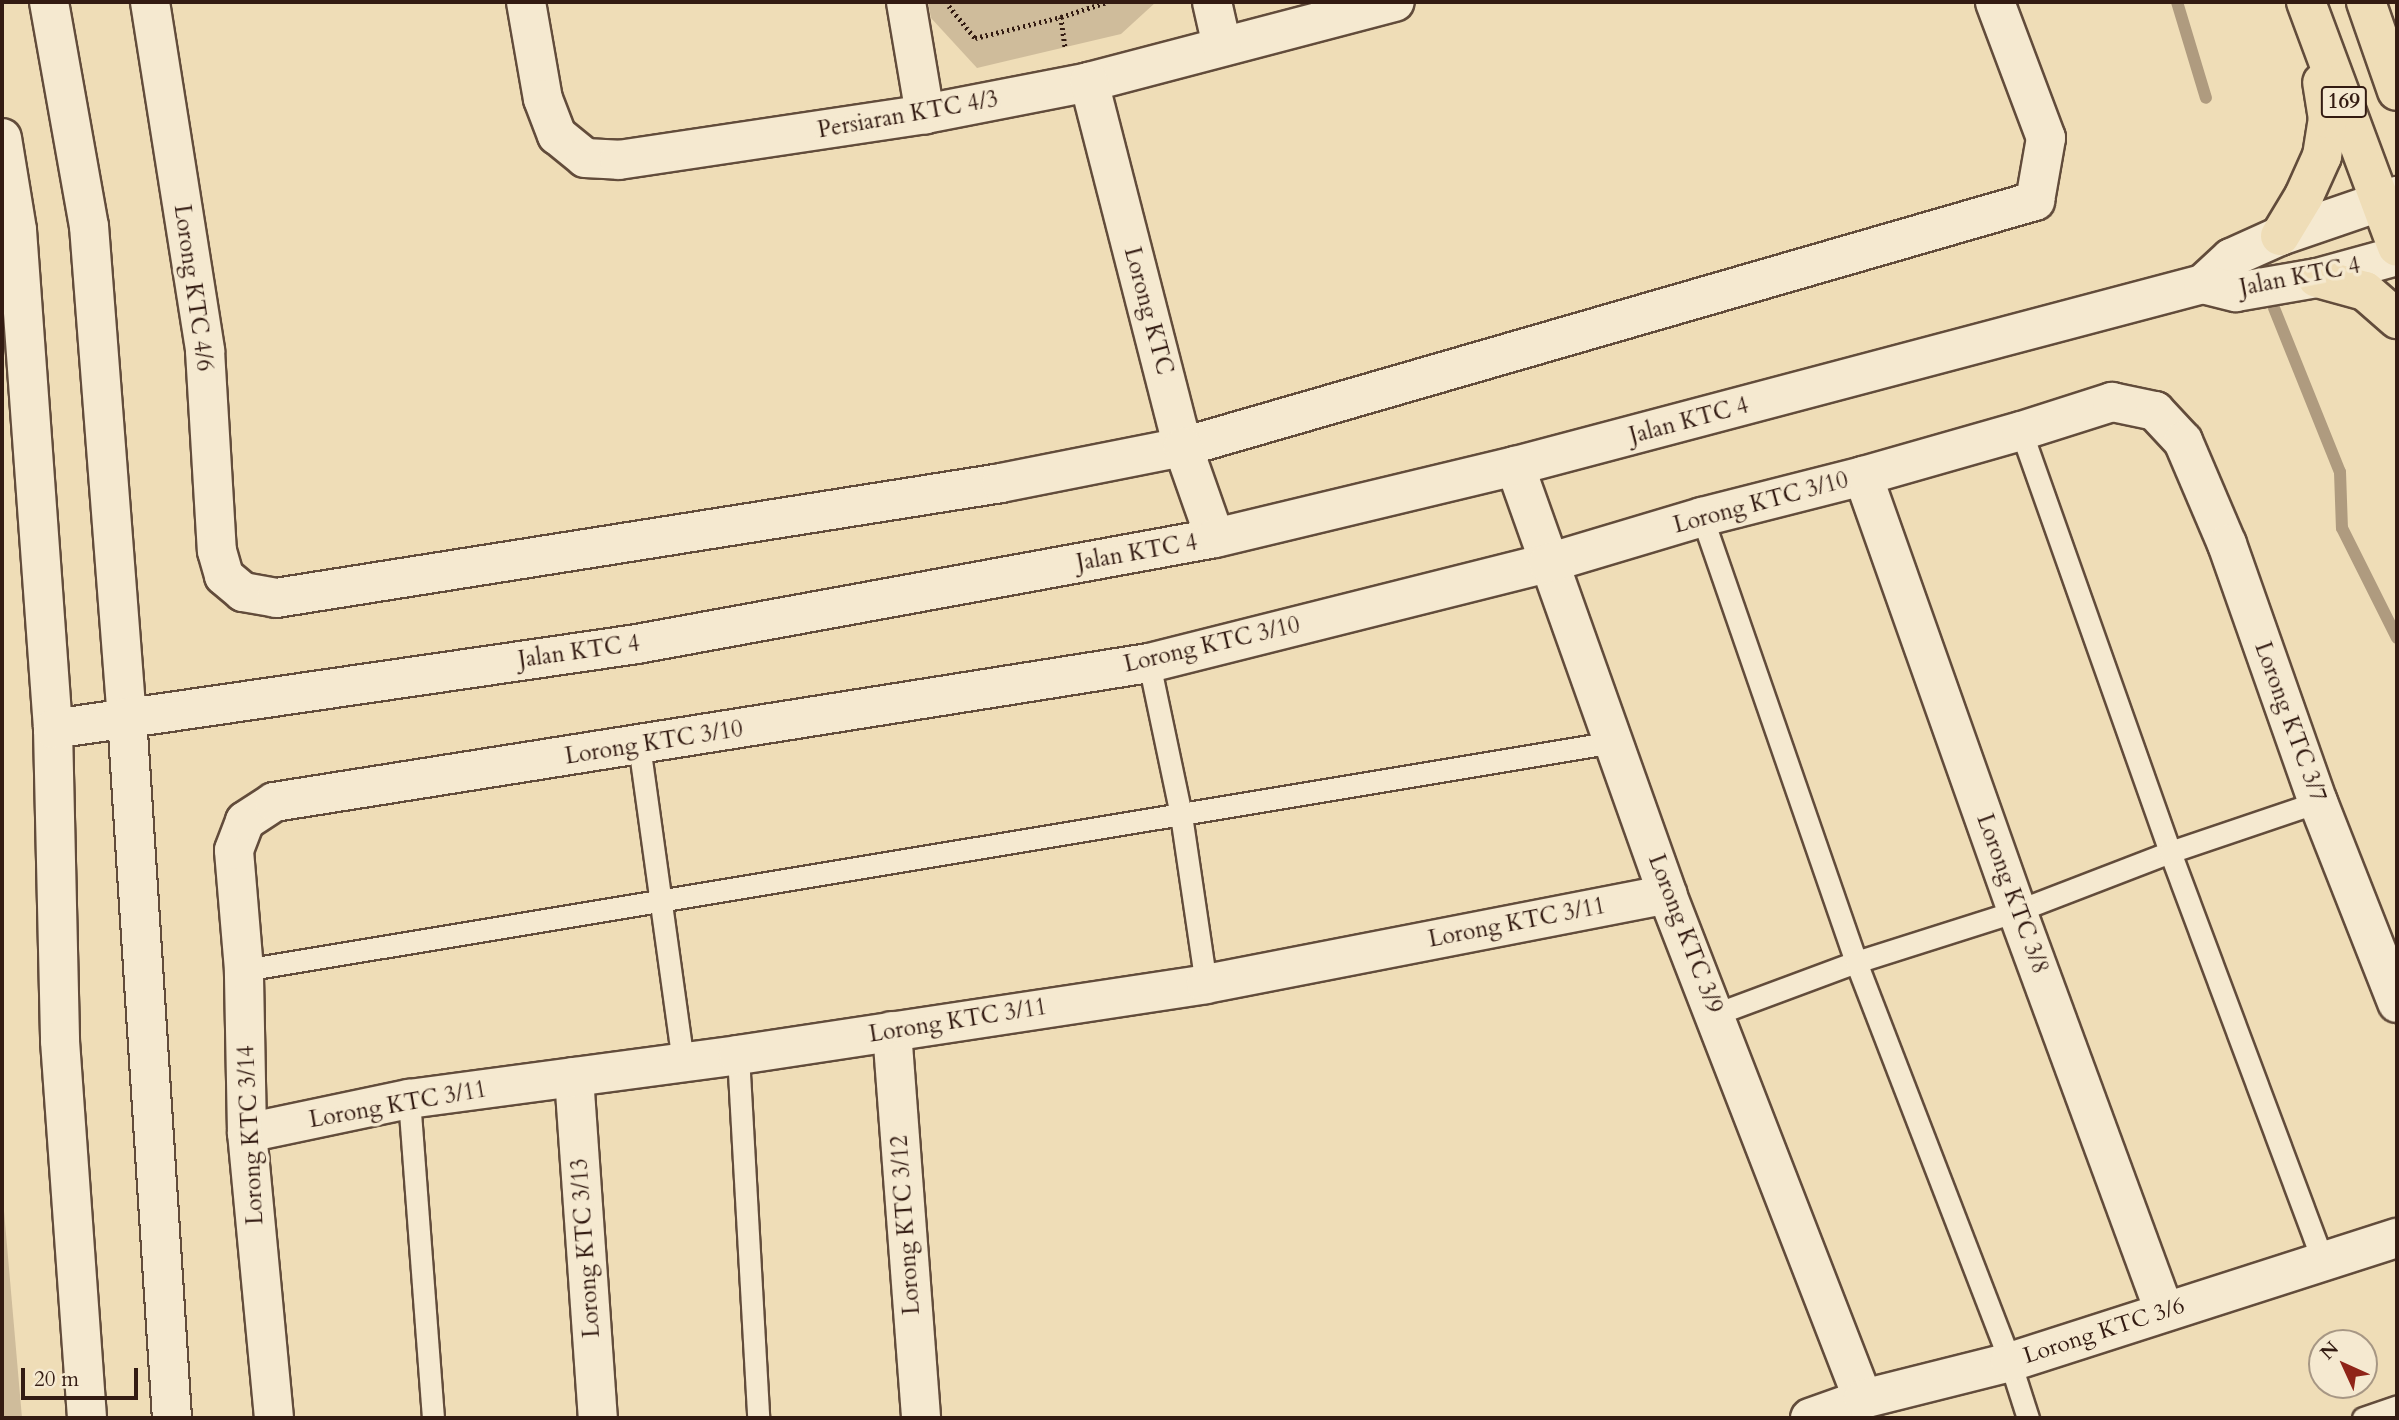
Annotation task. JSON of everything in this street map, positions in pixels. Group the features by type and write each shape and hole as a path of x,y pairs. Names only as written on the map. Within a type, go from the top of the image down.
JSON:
{"main road":[{"path":"2368,2 2397,40"},
{"name":"169","path":"2368,2 2397,91"},
{"path":"2280,236 2304,196 2322,156 2328,119 2308,8"},
{"name":"169","path":"2308,8 2389,199 2397,247"},
{"path":"2317,278 2365,291 2397,319"}],"street":[{"path":"50,2 89,226 127,717 172,1418"},
{"name":"Lorong KTC 4/6","path":"150,2 205,351 217,551 224,576 243,592 276,598 1001,484 1184,447"},
{"name":"Persiaran KTC 4/3","path":"526,2 543,99 557,135 586,158 619,160 925,114 1089,82 1395,2"},
{"path":"906,2 925,114"},
{"path":"1212,2 1222,46"},
{"path":"1184,447 2035,201 2046,138 1995,2"},
{"name":"Lorong KTC","path":"1089,82 1184,447 1215,538"},
{"path":"2,138 17,230 53,729 60,1041 88,1418"},
{"name":"Jalan KTC 4","path":"53,729 637,644 1215,538 1515,466 2203,284 2231,258 2280,236 2389,199"},
{"name":"Jalan KTC 4","path":"2203,284 2236,292 2317,278 2397,256"},
{"name":"Lorong KTC 3/10","path":"234,850 245,821 274,802 1149,663 1548,563 1702,517 2021,432 2112,402 2155,411 2183,441"},
{"name":"Lorong KTC 3/7","path":"2183,441 2227,544 2318,802 2397,1003"},
{"name":"Lorong KTC 3/9","path":"1515,466 1667,894 1716,1014 1863,1399"},
{"name":"Lorong KTC 3/8","path":"1863,476 2017,911 2164,1311"},
{"name":"Lorong KTC 3/14","path":"234,850 244,970 247,1133 274,1418"},
{"name":"Lorong KTC 3/11","path":"247,1133 409,1099 737,1055 1206,984 1667,894"},
{"name":"Lorong KTC 3/12","path":"892,1031 920,1418"},
{"name":"Lorong KTC 3/13","path":"574,1077 597,1418"},
{"name":"Lorong KTC 3/6","path":"1810,1418 1863,1399 2010,1362 2397,1238"}],"lane":[{"path":"2021,432 2170,852 2324,1263"},
{"path":"1702,517 1856,962 2010,1362 2028,1418"},
{"path":"1149,663 1181,816 1206,984"},
{"path":"244,970 1614,742"},
{"path":"639,746 682,1062"},
{"path":"1716,1014 1856,962 2017,911 2170,852 2318,802"},
{"path":"737,1055 758,1418"},
{"path":"409,1099 433,1418"},
{"path":"2363,1418 2397,1406"}],"path":[{"path":"948,2 949,8 975,38 1061,17 1107,2"}],"shaded area":[{"path":"928,2 1156,2 1121,34 977,68 931,18"},
{"path":"2,1188 22,1418 2,1418"}],"waterway":[{"path":"2177,2 2206,98"},
{"path":"2274,308 2340,472 2342,528 2397,638"}]}
